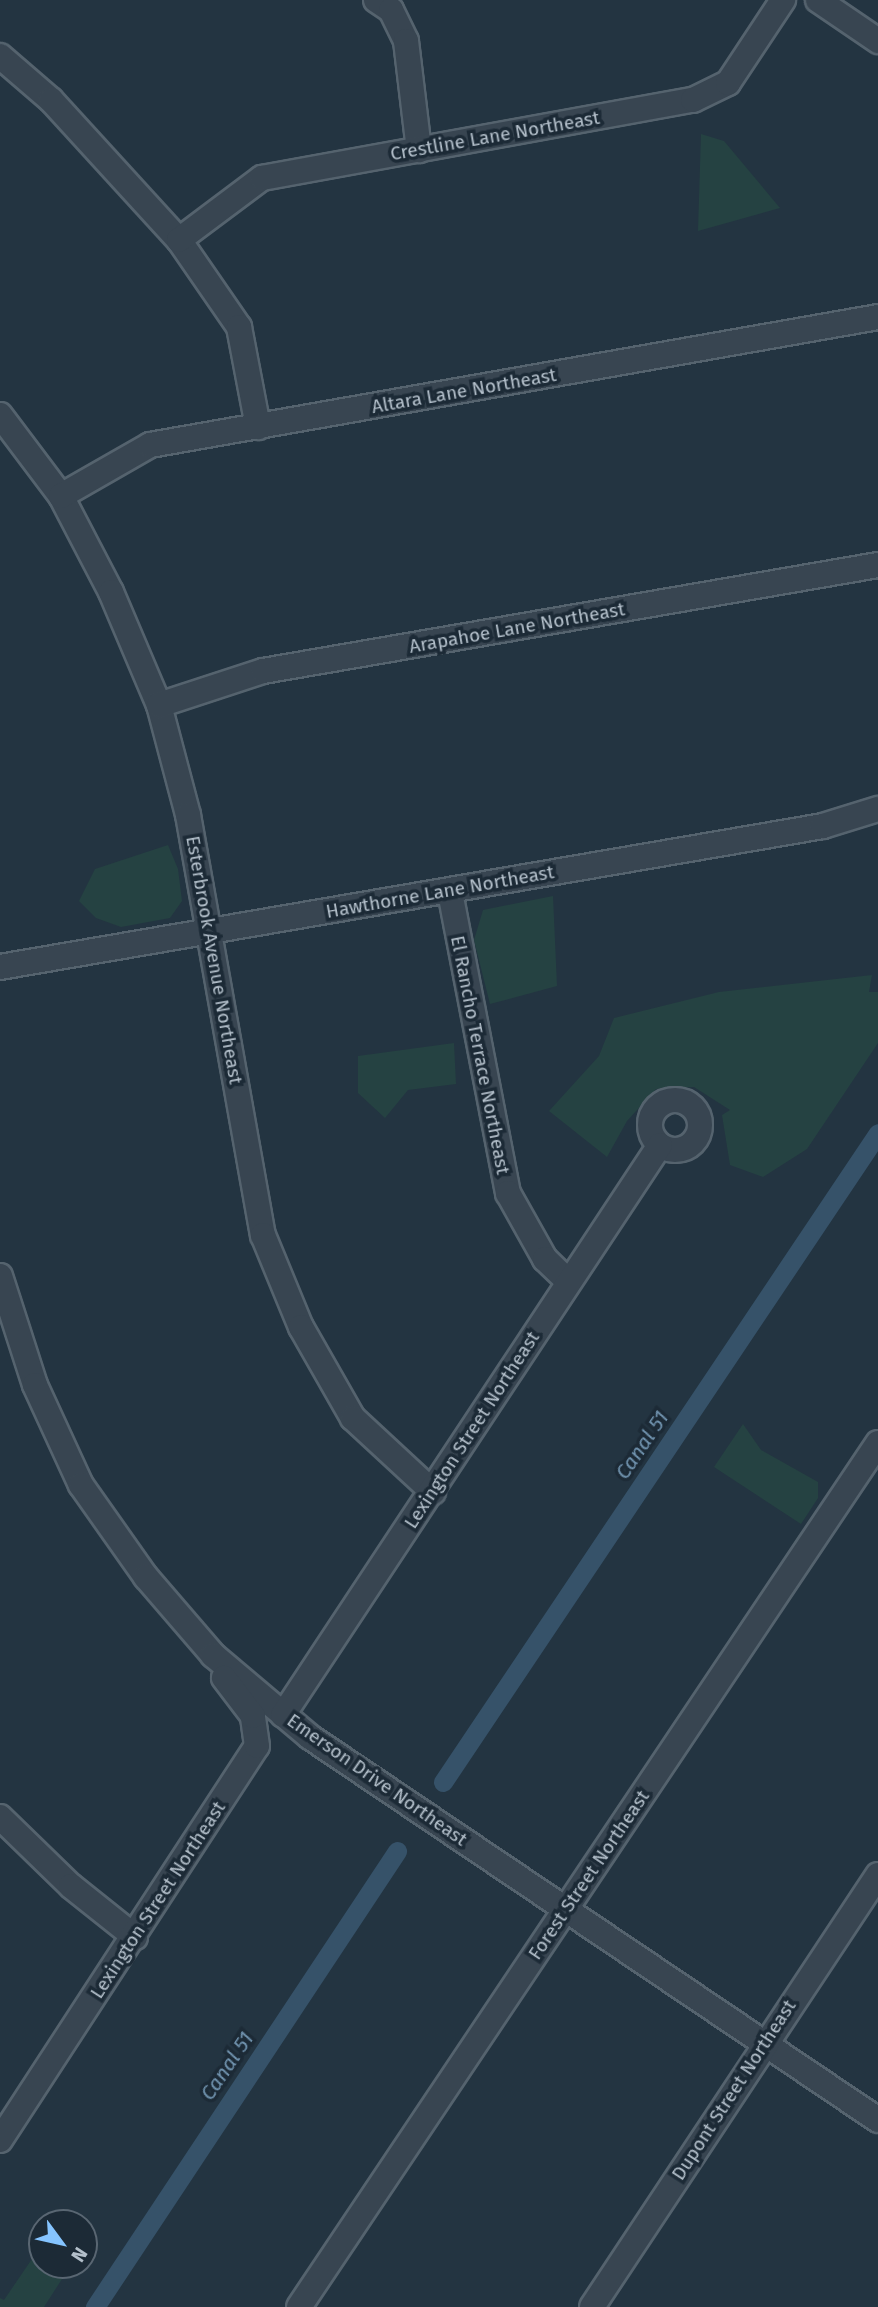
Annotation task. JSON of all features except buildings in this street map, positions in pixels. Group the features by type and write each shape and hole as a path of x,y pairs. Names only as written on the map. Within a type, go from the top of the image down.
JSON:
{"street":[{"path":"376,0 391,10 406,41 419,150"},
{"name":"Crestline Lane Northeast","path":"179,240 262,178 693,100 728,83 783,0"},
{"path":"818,0 878,41"},
{"path":"0,56 51,100 179,240 239,327 258,427"},
{"name":"Altara Lane Northeast","path":"61,496 150,445 878,317"},
{"name":"Esterbrook Avenue Northeast","path":"0,415 61,496 111,592 159,705 188,815 263,1235 301,1327 353,1418 433,1492"},
{"name":"Arapahoe Lane Northeast","path":"159,705 263,671 878,565"},
{"name":"Hawthorne Lane Northeast","path":"0,967 450,892 849,821 878,808"},
{"name":"El Rancho Terrace Northeast","path":"450,892 508,1194 545,1259 569,1282"},
{"name":"Lexington Street Northeast","path":"284,1715 660,1145"},
{"name":"Emerson Drive Northeast","path":"0,1276 35,1385 81,1485 146,1577 214,1655 310,1737 878,2120"},
{"name":"Forest Street Northeast","path":"299,2307 878,1443"},
{"name":"Lexington Street Northeast","path":"0,2140 135,1937 257,1746 253,1716 225,1682 214,1655"},
{"path":"0,1817 71,1886 135,1937"},
{"name":"Dupont Street Northeast","path":"592,2307 763,2043 878,1875"}],"green space":[{"path":"701,134 724,141 780,208 698,231"},
{"path":"168,845 178,869 182,901 170,918 121,927 96,918 79,901 95,869"},
{"path":"553,896 557,986 490,1004 474,940 483,910"},
{"path":"872,975 869,992 878,992 878,1043 807,1149 763,1177 730,1165 722,1115 730,1110 694,1087 656,1089 627,1121 607,1157 549,1111 599,1056 614,1018 719,992"},
{"path":"454,1043 456,1084 408,1090 385,1118 358,1093 358,1056"},
{"path":"743,1424 761,1450 818,1482 818,1498 801,1524 714,1467"},
{"path":"28,2265 28,2279 62,2279 44,2307 0,2307 0,2298 4,2300"}],"waterway":[{"name":"Canal 51","path":"443,1782 878,1133"},
{"name":"Canal 51","path":"95,2307 397,1851"}]}
